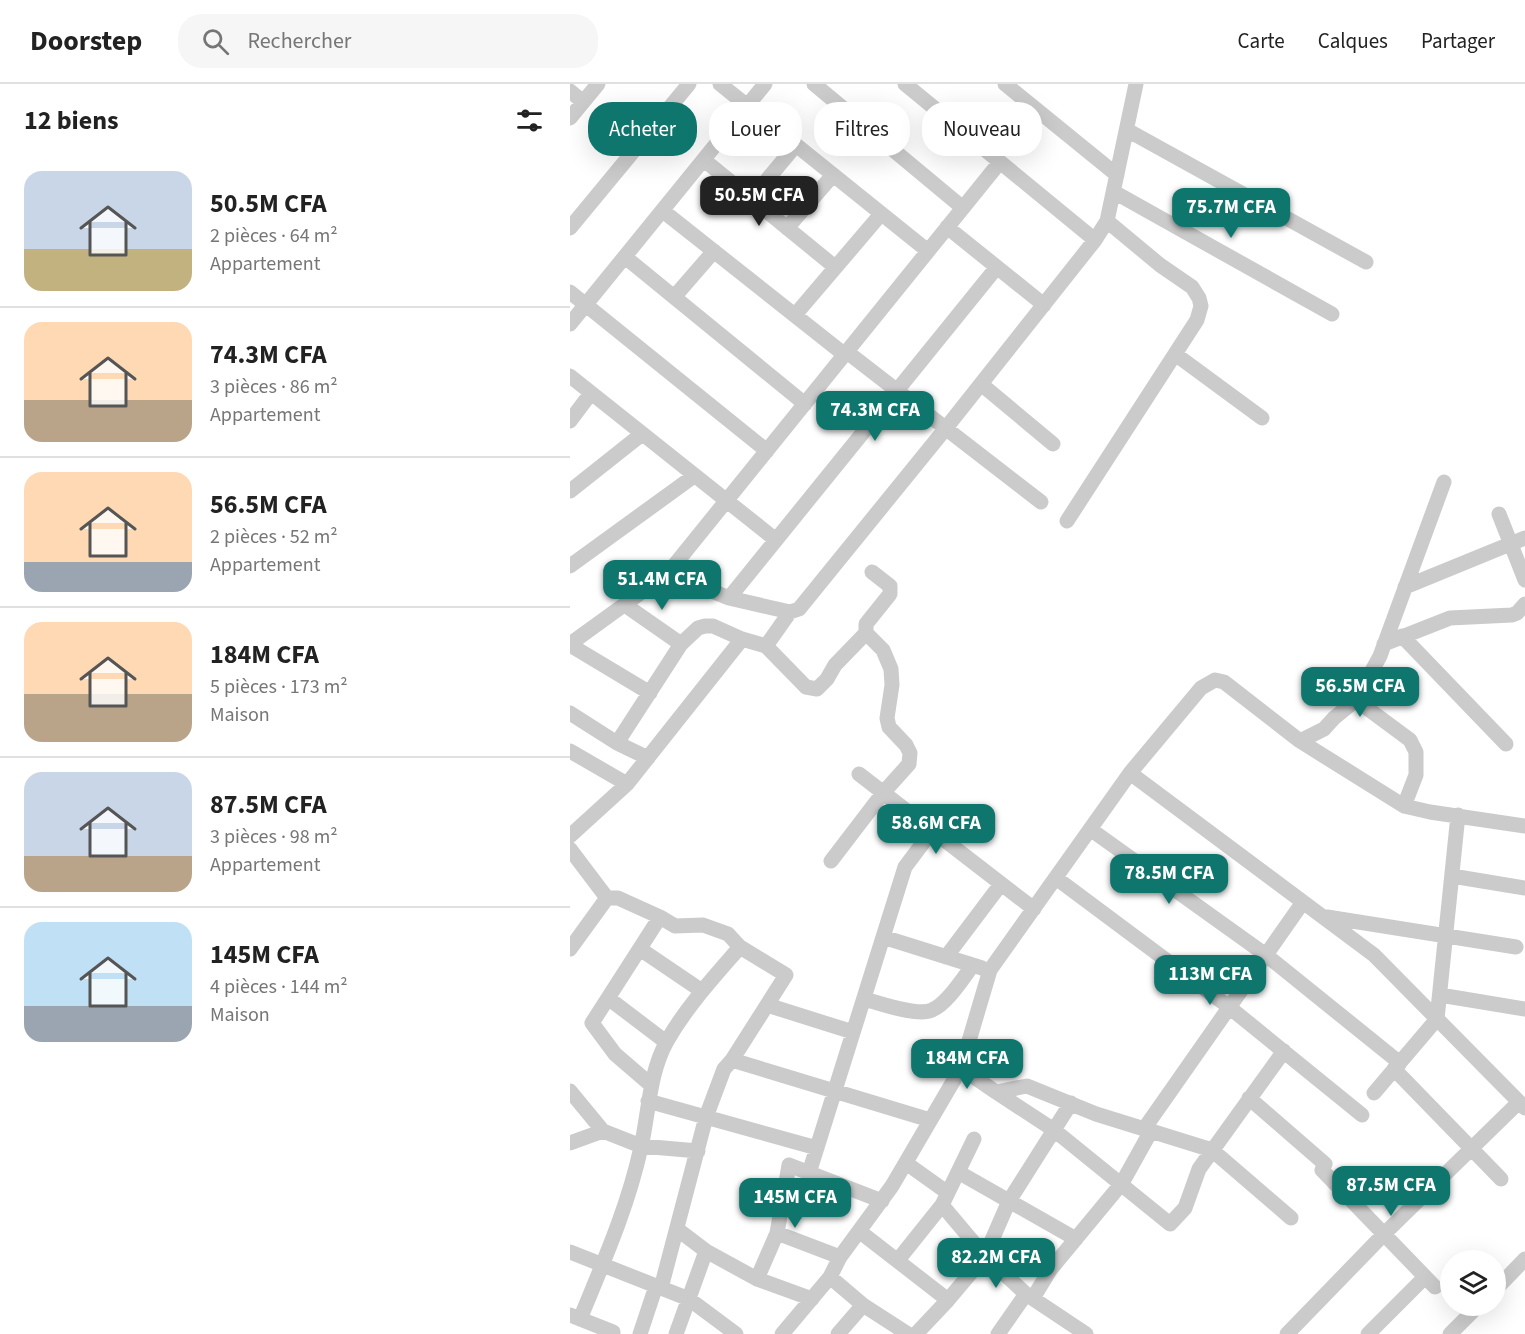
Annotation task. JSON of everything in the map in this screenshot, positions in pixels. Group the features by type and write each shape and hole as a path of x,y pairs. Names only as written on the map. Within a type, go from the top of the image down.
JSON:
{"street":[{"path":"570,118 598,84"},
{"path":"570,228 689,84"},
{"path":"720,84 742,102"},
{"path":"750,102 765,84"},
{"path":"814,84 963,207"},
{"path":"1005,84 1117,176"},
{"path":"668,573 729,598 790,612 799,609 1095,240 1107,221 1137,84"},
{"path":"910,86 1095,240"},
{"path":"570,91 583,102"},
{"path":"1127,130 1366,262"},
{"path":"802,150 928,251"},
{"path":"570,324 709,154"},
{"path":"751,199 787,156"},
{"path":"704,160 835,267"},
{"path":"650,693 570,645 668,573 1000,162"},
{"path":"787,228 833,175"},
{"path":"1114,192 1332,315"},
{"path":"663,211 795,315 896,389 1041,502"},
{"path":"795,315 881,214"},
{"path":"1067,521 1197,320 1201,306 1192,287 1160,265 1107,221"},
{"path":"947,227 1044,305"},
{"path":"675,296 714,251"},
{"path":"626,257 805,404"},
{"path":"729,598 997,267"},
{"path":"570,292 767,451"},
{"path":"1175,354 1262,418"},
{"path":"570,376 776,540"},
{"path":"981,384 1053,444"},
{"path":"570,421 591,393"},
{"path":"570,491 642,434"},
{"path":"570,566 694,476"},
{"path":"1300,741 1324,729 1356,700 1384,644 1444,482"},
{"path":"1499,514 1518,541 1525,580"},
{"path":"1406,587 1518,541"},
{"path":"618,743 681,644 698,628 705,626 713,626 742,639 766,646 806,687 817,689 866,633 866,624 890,594 891,589 872,572"},
{"path":"1384,644 1450,618 1512,615 1525,604"},
{"path":"625,605 681,644"},
{"path":"766,646 790,612"},
{"path":"831,861 883,793 909,764 910,753 906,745 889,727 887,718 892,684 891,669 883,650 866,633"},
{"path":"1402,636 1506,744"},
{"path":"570,836 627,784 742,639"},
{"path":"782,1334 830,1277 840,1257 882,1201 961,1068 990,970 1130,774 1201,688 1215,680 1224,682 1300,741 1404,806 1525,826"},
{"path":"1356,700 1410,740 1416,752 1416,775 1404,806"},
{"path":"570,713 618,743 648,758"},
{"path":"570,751 627,784"},
{"path":"859,774 1034,909"},
{"path":"1130,774 1374,955 1522,1105 1471,1148 1287,1334"},
{"path":"1374,1092 1437,1019 1458,815"},
{"path":"1090,829 1266,954 1397,1066 1501,1179"},
{"path":"809,1173 905,867 932,831"},
{"path":"570,849 607,898"},
{"path":"1452,876 1525,888"},
{"path":"1056,878 1229,1007 1362,1115"},
{"path":"946,957 1001,884"},
{"path":"607,898 618,898 675,926 703,926 728,934 740,947 786,975 724,1069 706,1117 677,1229 659,1287 640,1334"},
{"path":"570,949 607,898"},
{"path":"998,1334 1122,1183 1147,1130 1303,902"},
{"path":"651,1085 615,1054 592,1023 660,917"},
{"path":"1322,917 1516,946"},
{"path":"883,937 990,970"},
{"path":"612,1334 613,1332 575,1317 602,1264 620,1221 641,1146 651,1085 666,1042 702,991 740,947"},
{"path":"640,949 702,991"},
{"path":"864,999 919,1013 932,1011 941,1004 973,965"},
{"path":"1440,995 1525,1009"},
{"path":"608,998 666,1042"},
{"path":"767,1005 853,1032"},
{"path":"961,1068 1054,1130 1170,1224 1185,1208 1199,1169 1284,1051"},
{"path":"732,1060 930,1120"},
{"path":"996,1092 1027,1086 1096,1114 1212,1150 1292,1218"},
{"path":"570,1091 603,1131 641,1146 698,1151"},
{"path":"1249,1098 1325,1164 1322,1170 1430,1282 1368,1334"},
{"path":"648,1101 817,1148"},
{"path":"916,1334 985,1256 1009,1201 1071,1103"},
{"path":"570,1143 603,1131"},
{"path":"898,1260 945,1199 974,1139"},
{"path":"906,1163 945,1199 985,1256 1030,1296 1086,1334"},
{"path":"756,1279 777,1233 789,1165 882,1201"},
{"path":"958,1172 1076,1239"},
{"path":"677,1229 706,1251 756,1279 812,1299"},
{"path":"859,1231 948,1300"},
{"path":"777,1233 840,1257"},
{"path":"570,1251 689,1299 736,1334"},
{"path":"676,1334 706,1251"},
{"path":"1024,1252 1050,1270"},
{"path":"1506,1279 1525,1259"},
{"path":"830,1277 863,1305 908,1334"},
{"path":"838,1334 863,1305"},
{"path":"1450,1334 1468,1316"}]}
